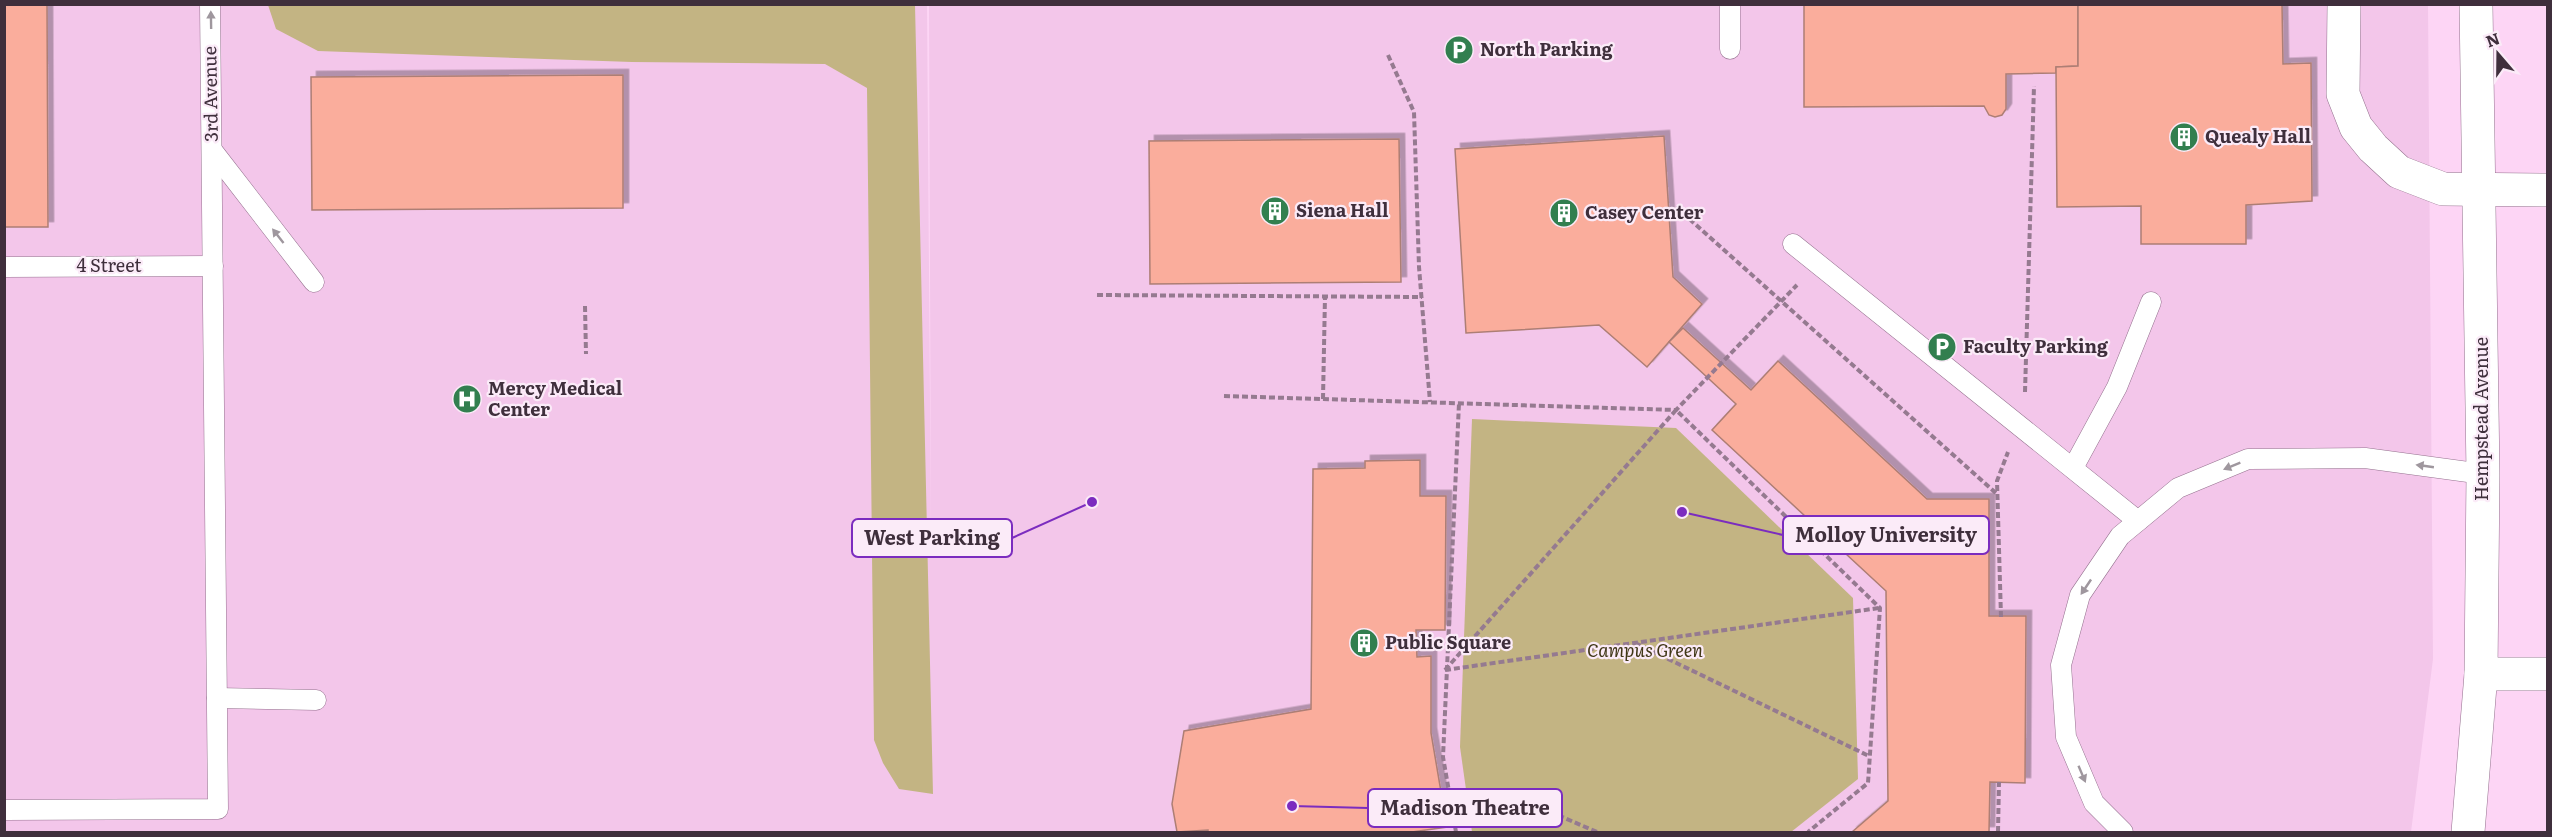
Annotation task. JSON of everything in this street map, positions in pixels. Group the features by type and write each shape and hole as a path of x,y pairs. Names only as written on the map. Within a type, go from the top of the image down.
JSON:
{"main road":[{"path":"2344,4 2343,94 2356,127 2373,148 2399,171 2443,189 2547,190"},
{"name":"Hempstead Avenue","path":"2465,830 2481,674 2483,474 2476,4"},
{"path":"2481,674 2547,674"}],"lane":[{"name":"3rd Avenue","path":"4,810 218,809 210,4"},
{"path":"1730,4 1730,49"},
{"path":"212,150 314,282"},
{"path":"1793,244 2138,521"},
{"name":"4 Street","path":"4,267 213,266"},
{"path":"2073,468 2117,387 2151,302"},
{"path":"2123,832 2094,803 2066,736 2061,665 2080,596 2120,536 2178,488 2248,459 2365,458 2483,474"},
{"path":"217,698 316,700"}],"path":[{"path":"1388,55 1414,112 1422,297 1430,402"},
{"path":"2001,616 1996,481 2008,453 2024,429 2034,86"},
{"path":"1676,207 1997,494"},
{"path":"1445,670 1676,410 1818,263"},
{"path":"1097,295 1422,297"},
{"path":"1323,399 1324,297"},
{"path":"585,306 586,354"},
{"path":"1224,396 1676,410 1880,608"},
{"path":"1456,832 1443,757 1445,670 1459,403"},
{"path":"1445,670 1880,608"},
{"path":"1808,832 1868,783 1880,608"},
{"path":"1635,644 1869,756"},
{"path":"1998,832 1999,782"},
{"path":"1453,816 1515,805 1539,807 1598,832"}],"shaded area":[{"path":"5,5 927,5 931,537 929,5 2428,5 2433,659 2411,832 5,832"}],"green space":[{"path":"268,5 915,5 933,794 899,789 883,763 874,740 867,88 825,64 632,62 318,51 276,29"},
{"name":"Campus Green","path":"1472,419 1676,428 1853,598 1858,779 1791,832 1472,832 1460,747"}],"building":[{"path":"4,4 47,4 48,227 4,227"},
{"path":"1804,4 2078,4 2078,66 2056,67 2056,73 2006,74 2006,109 2002,115 1995,117 1989,115 1984,106 1804,107"},
{"name":"Quealy Hall","path":"2078,4 2282,4 2283,64 2311,63 2312,201 2246,205 2246,244 2141,244 2141,206 2057,207 2056,67 2078,66"},
{"path":"623,75 623,208 312,210 311,77"},
{"name":"Casey Center","path":"1664,136 1673,277 1702,304 1647,367 1599,325 1466,333 1455,149"},
{"name":"Siena Hall","path":"1399,139 1401,282 1150,284 1149,141"},
{"path":"1683,328 1751,390 1778,361 1927,499 1989,499 1989,616 2026,616 2025,783 1990,782 1989,832 1852,832 1888,801 1886,591 1712,430 1736,404 1669,342"},
{"name":"Public Square","path":"1420,460 1420,496 1446,496 1445,630 1416,630 1417,657 1431,656 1431,733 1447,827 1412,832 1208,832 1208,830 1177,832 1172,804 1184,731 1311,709 1313,469 1365,468 1365,461"}],"place":[{"name":"North Parking","path":"1459,50"},
{"name":"Quealy Hall","path":"2184,137"},
{"name":"Siena Hall","path":"1275,211"},
{"name":"Casey Center","path":"1564,213"},
{"name":"Faculty Parking","path":"1942,347"},
{"name":"Mercy Medical Center","path":"467,399"},
{"name":"West Parking","path":"1092,502"},
{"name":"Molloy University","path":"1682,512"},
{"name":"Public Square","path":"1364,643"},
{"name":"Madison Theatre","path":"1292,806"}]}
